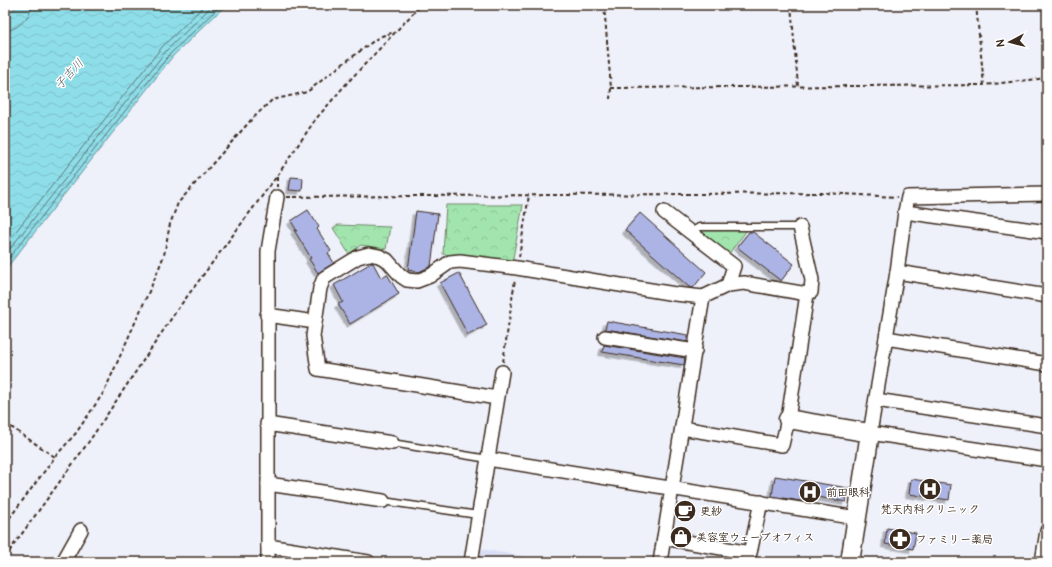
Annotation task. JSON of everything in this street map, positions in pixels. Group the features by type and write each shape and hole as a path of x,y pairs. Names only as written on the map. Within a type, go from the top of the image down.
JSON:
{"street":[{"path":"850,562 908,197 1047,194"},
{"path":"268,562 268,251 277,197"},
{"path":"664,212 734,266 728,285"},
{"path":"905,212 1047,232"},
{"path":"682,428 782,445 788,418 807,294 810,292 812,280 800,227"},
{"path":"497,398 318,369 313,336 320,288 324,278 358,257 369,254 379,256 387,260 401,276 407,280 417,281 430,276 450,262 460,261 517,268 675,294 703,297 728,285 744,283 807,294"},
{"path":"897,272 1047,296"},
{"path":"660,562 703,297"},
{"path":"267,315 315,322"},
{"path":"605,337 695,351"},
{"path":"886,338 1047,364"},
{"path":"470,562 502,372"},
{"path":"876,400 1047,426"},
{"path":"788,418 1047,460"},
{"path":"267,424 392,444"},
{"path":"488,459 671,487 857,518"},
{"path":"268,484 383,501"},
{"path":"664,538 750,553 761,502"},
{"path":"63,562 81,530"},
{"path":"1042,562 1047,531"},
{"path":"268,546 368,562"}],"lane":[{"path":"691,232 699,227 800,227"},
{"path":"392,444 488,459"},
{"path":"383,501 478,515"}],"path":[{"path":"5,557 90,440 177,310 277,176 315,120 347,83 421,5"},
{"path":"604,5 611,88 610,99"},
{"path":"791,5 798,86"},
{"path":"976,5 984,85"},
{"path":"5,524 55,457 76,433 104,392 155,278 164,255 170,224 178,203 251,120 272,100 307,92 379,37 395,31"},
{"path":"611,88 984,85 1047,78"},
{"path":"277,197 825,193 908,197"},
{"path":"502,372 529,195"},
{"path":"5,423 55,457"}],"shaded area":[{"path":"476,548 554,562 473,562"}],"green space":[{"path":"446,205 523,205 512,263 443,254"},
{"path":"338,225 390,227 386,249 361,245 349,254 333,228"},
{"path":"699,229 747,230 728,255"}],"water":[{"name":"子吉川","path":"18,5 226,5 173,56 5,270 5,17"}],"building":[{"path":"291,177 303,178 302,191 289,190"},
{"path":"308,210 319,227 317,229 331,251 328,253 334,263 318,273 309,259 311,258 294,230 297,231 291,221"},
{"path":"416,211 438,214 431,266 419,272 408,270"},
{"path":"640,213 706,272 693,288 689,287 625,230"},
{"path":"749,232 753,232 794,264 781,281 737,247"},
{"path":"373,263 381,278 387,274 399,294 350,324 338,304 343,302 334,285"},
{"path":"459,273 487,325 468,335 440,283"},
{"path":"607,321 688,335 687,342 605,329"},
{"path":"604,345 685,358 684,365 602,352"},
{"name":"前田眼科","path":"775,476 848,488 846,502 812,496 811,503 772,496"},
{"name":"梵天内科クリニック","path":"911,479 951,485 949,500 909,494"},
{"name":"ファミリー薬局","path":"887,528 916,533 913,549 885,544"}],"place":[{"name":"梵天内科クリニック","path":"930,489"},
{"name":"前田眼科","path":"810,492"},
{"name":"更紗","path":"685,511"},
{"name":"美容室ウェーブオフィス","path":"681,537"},
{"name":"ファミリー薬局","path":"900,539"}]}
